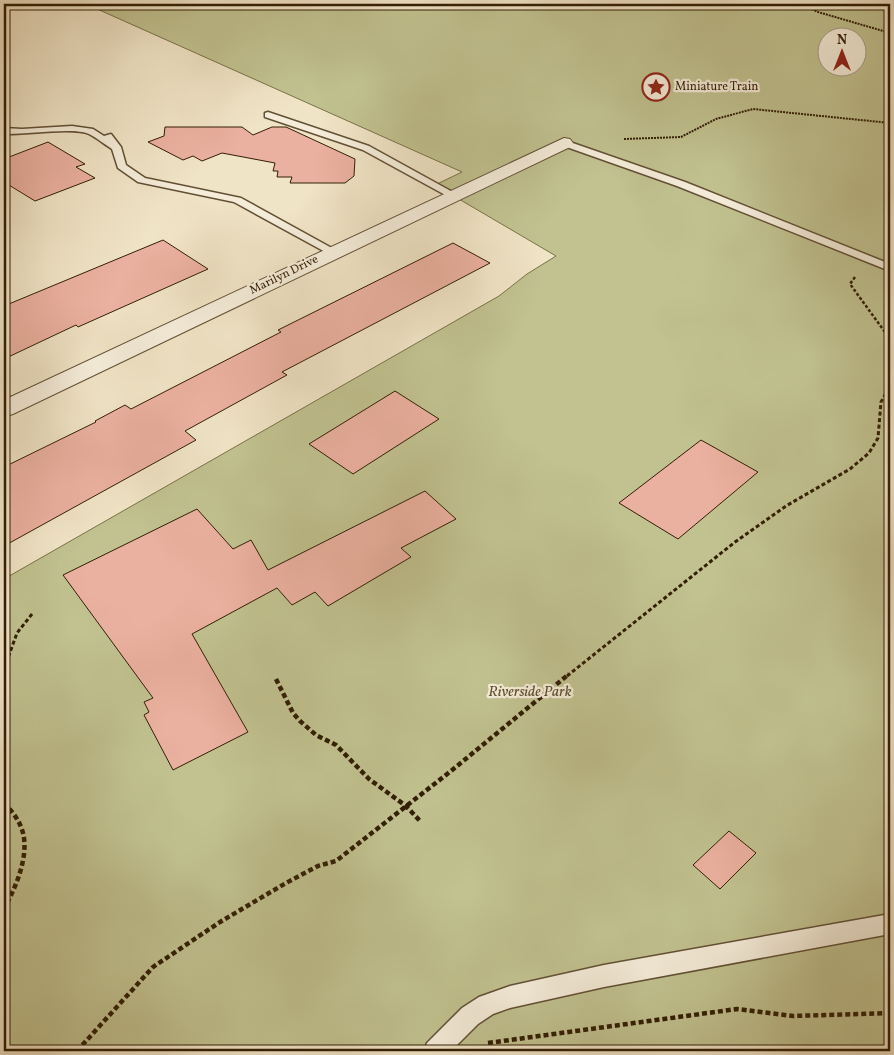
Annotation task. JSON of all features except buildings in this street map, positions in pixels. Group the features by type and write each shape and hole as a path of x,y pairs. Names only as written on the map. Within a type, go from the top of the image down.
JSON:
{"street":[{"name":"Marilyn Drive","path":"4,409 564,143"}],"lane":[{"path":"268,115 366,148 454,195"},
{"path":"4,130 22,132 72,129 90,132 116,147"},
{"path":"108,136 116,147 121,166 142,180 237,200 333,252"},
{"path":"564,143 681,184 890,268"},
{"path":"434,1051 470,1016 487,1005 510,997 604,976 890,924"}],"path":[{"path":"801,4 818,12 890,33"},
{"path":"862,4 890,11"},
{"path":"622,139 681,137 734,113 753,110 890,123"},
{"path":"873,261 860,271 850,284 890,339"},
{"path":"78,1051 153,967 220,922 286,883 318,866 336,861 735,542 786,506 850,469 869,454 878,438 881,402 890,385"},
{"path":"4,669 17,633 32,614"},
{"path":"276,679 300,721 316,735 336,746 369,779 406,806 421,822"},
{"path":"4,803 13,813 24,835 20,872 4,908"},
{"path":"483,1047 488,1042 737,1009 794,1016 890,1013"}],"green space":[{"name":"Riverside Park","path":"86,4 890,4 890,1051 4,1051 4,579 499,296 527,274 556,256 435,185 462,172"}],"place":[{"name":"Miniature Train","path":"656,87"}]}
